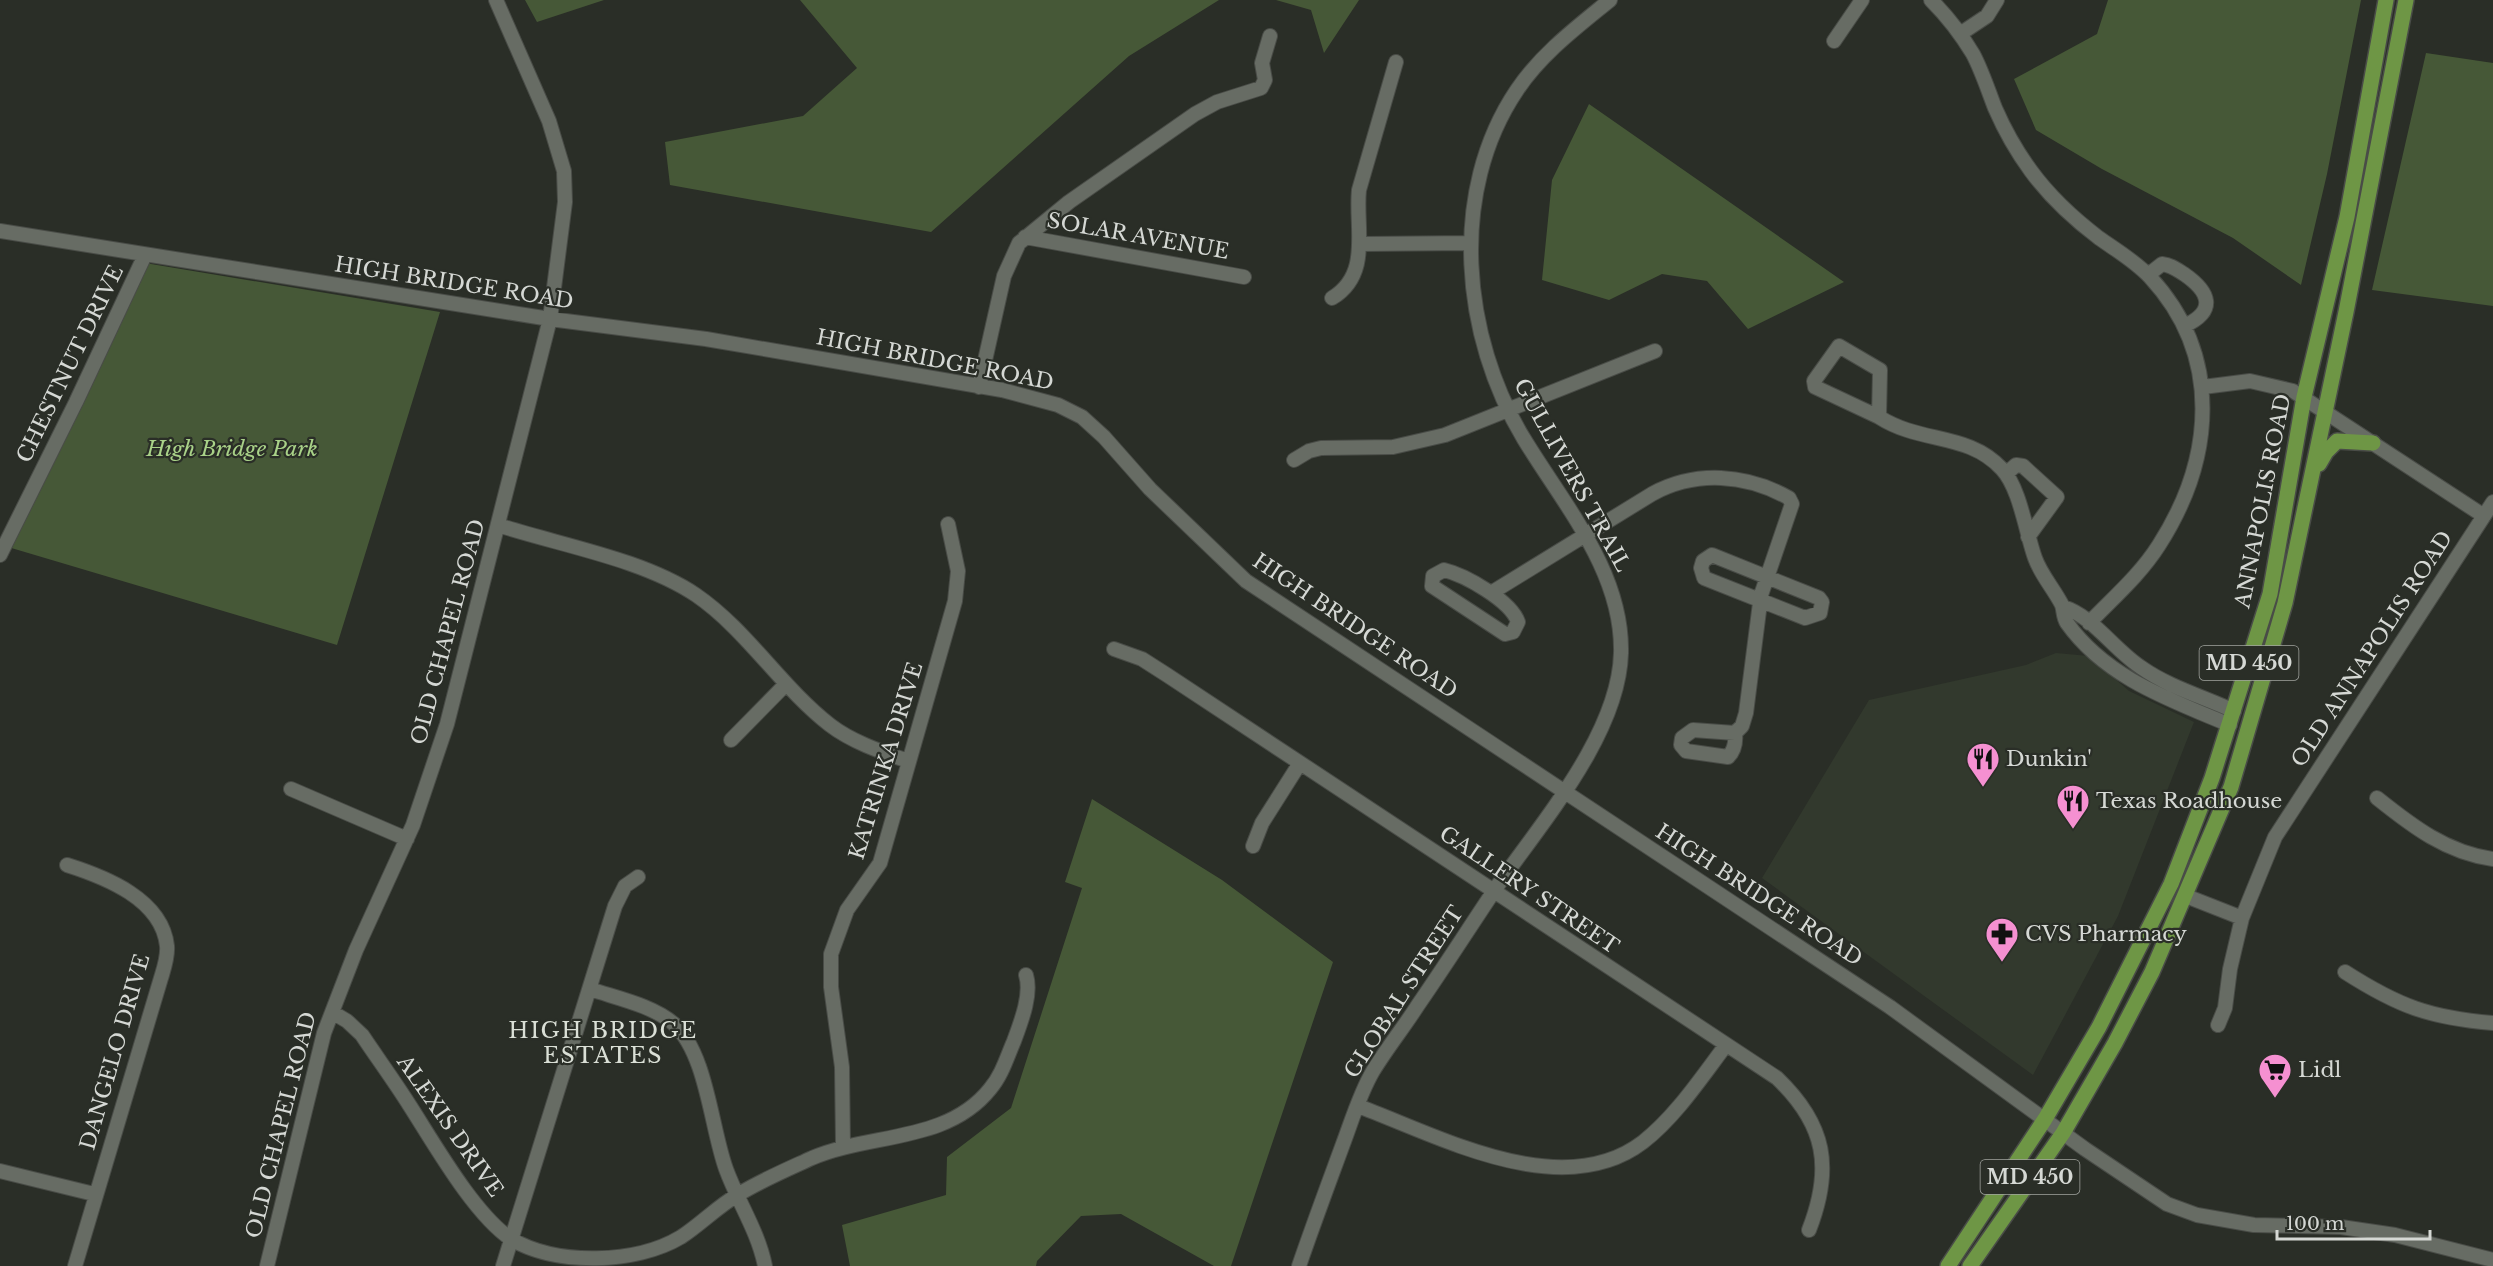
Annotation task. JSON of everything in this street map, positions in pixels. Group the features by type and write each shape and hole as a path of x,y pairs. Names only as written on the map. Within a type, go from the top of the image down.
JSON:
{"main road":[{"name":"ANNAPOLIS ROAD","path":"1947,1266 2045,1119 2099,1028 2171,884 2232,718 2270,594 2304,397 2347,218 2386,0"},
{"name":"ANNAPOLIS ROAD","path":"1970,1266 2063,1133 2115,1043 2152,972 2231,787 2285,603 2312,481 2406,0"},
{"path":"2312,481 2326,452 2337,441 2373,443"}],"street":[{"name":"OLD CHAPEL ROAD","path":"267,1266 317,1053 373,911 407,839 447,724 550,320 565,202 564,171 549,121 496,0"},
{"name":"GULLIVERS TRAIL","path":"1564,791 1611,709 1621,657 1620,630 1614,600 1603,569 1508,411 1491,367 1480,325 1472,270 1474,199 1481,167 1506,108 1523,82 1544,58 1610,0"},
{"path":"1834,41 1862,0"},
{"path":"1931,0 1960,34 1975,58 2006,132 2032,172 2061,206 2081,224 2148,274 2169,299 2193,347 2203,387 2196,455 2188,485 2172,522 2147,562 2089,623"},
{"path":"1960,34 1987,16 1997,0"},
{"path":"979,387 1007,264 1025,237 1069,202 1195,114 1217,102 1261,88 1265,80 1262,63 1270,36"},
{"path":"1332,298 1349,280 1361,244 1358,220 1359,190 1396,62"},
{"name":"HIGH BRIDGE ROAD","path":"0,231 550,320 706,339 1032,397 1082,417 1104,437 1150,489 1246,581 1890,1006 2063,1133 2167,1204 2197,1215 2254,1225 2341,1227 2395,1235 2493,1260"},
{"name":"SOLAR AVENUE","path":"1025,237 1244,277"},
{"path":"1361,244 1472,243"},
{"name":"CHESTNUT DRIVE","path":"0,555 76,402 145,255"},
{"path":"2148,274 2162,264 2169,264 2202,287 2205,298 2204,313 2200,319 2184,326"},
{"path":"1879,417 1880,370 1839,346 1814,381 1815,387 1907,432 1953,441 1976,449 2006,474 2012,484 2035,561 2062,607 2066,621 2109,665 2143,688 2232,718"},
{"path":"1294,460 1309,451 1321,448 1382,447 1418,442 1460,430 1655,351"},
{"path":"2203,387 2220,383 2261,382 2304,397 2484,516"},
{"path":"2006,474 2016,465 2022,466 2056,496 2028,537"},
{"path":"1491,594 1659,490 1692,479 1728,478 1770,490 1790,499 1792,504 1766,576 1760,600 1746,713 1742,726 1735,732"},
{"name":"OLD ANNAPOLIS ROAD","path":"2218,1025 2225,1008 2230,969 2242,918 2275,837 2493,502"},
{"name":"KATRINKA DRIVE","path":"843,1146 842,1066 831,987 831,954 847,910 880,863 958,591 957,560 948,524"},
{"path":"498,525 626,563 682,587 716,611 786,684 834,728 858,741 908,761"},
{"path":"1712,555 1819,598 1822,602 1820,613 1805,618 1760,600 1704,578 1701,568 1703,561 1712,555"},
{"path":"1444,570 1491,594 1515,612 1518,622 1513,632 1505,634 1432,586 1431,582 1433,576 1444,570"},
{"path":"2062,607 2077,613 2143,669 2232,718"},
{"name":"GALLERY STREET","path":"1114,649 1142,659 1777,1078 1799,1100 1816,1128 1824,1177 1821,1196 1809,1230"},
{"path":"731,740 786,684"},
{"path":"1253,846 1262,823 1300,763"},
{"path":"291,789 407,839"},
{"name":"GLOBAL STREET","path":"1299,1266 1373,1071 1564,791"},
{"path":"2377,798 2437,841 2462,852 2493,859"},
{"name":"DANGELO DRIVE","path":"67,865 123,888 142,903 158,920 166,944 161,978 94,1194 75,1266"},
{"path":"503,1266 618,898 629,882 638,877"},
{"path":"2186,896 2242,918"},
{"path":"2344,972 2412,1009 2449,1019 2493,1023"},
{"name":"ALEXIS DRIVE","path":"332,1012 347,1021 362,1035 465,1189 512,1240 562,1256 603,1260 628,1258 674,1241 739,1194 843,1146 927,1130 952,1119 982,1098 998,1078 1015,1036 1027,995 1026,975"},
{"path":"590,990 653,1012 672,1023 680,1031 698,1067 725,1167 739,1194 760,1246 765,1266"},
{"path":"1358,1106 1517,1163 1546,1167 1583,1165 1618,1157 1643,1142 1678,1107 1726,1045"},
{"path":"0,1171 94,1194"}],"shaded area":[{"path":"2056,653 2089,656 2129,691 2194,722 2118,916 2033,1075 1762,878 1869,700 2026,665"}],"green space":[{"path":"525,0 604,0 537,22"},
{"path":"800,0 1219,0 1129,56 931,232 670,185 665,142 803,116 857,68"},
{"path":"1276,0 1359,0 1324,53 1311,10"},
{"path":"2108,0 2361,0 2327,174 2301,285 2233,238 2102,169 2036,130 2014,79 2097,34"},
{"path":"2426,53 2493,63 2493,306 2372,290"},
{"path":"1589,104 1844,282 1748,329 1707,281 1662,274 1609,300 1542,280 1552,180"},
{"name":"High Bridge Park","path":"145,263 440,312 337,645 8,547"},
{"path":"1092,799 1222,880 1333,962 1231,1266 1214,1266 1121,1214 1081,1216 1037,1261 1036,1266 850,1266 842,1225 946,1195 947,1157 1011,1108 1082,888 1065,882"}],"place":[{"name":"Dunkin'","path":"1983,788"},
{"name":"Texas Roadhouse","path":"2073,830"},
{"name":"CVS Pharmacy","path":"2002,963"},
{"name":"Lidl","path":"2275,1099"}],"district":[{"name":"HIGH BRIDGE ESTATES","path":"603,1042"}]}
